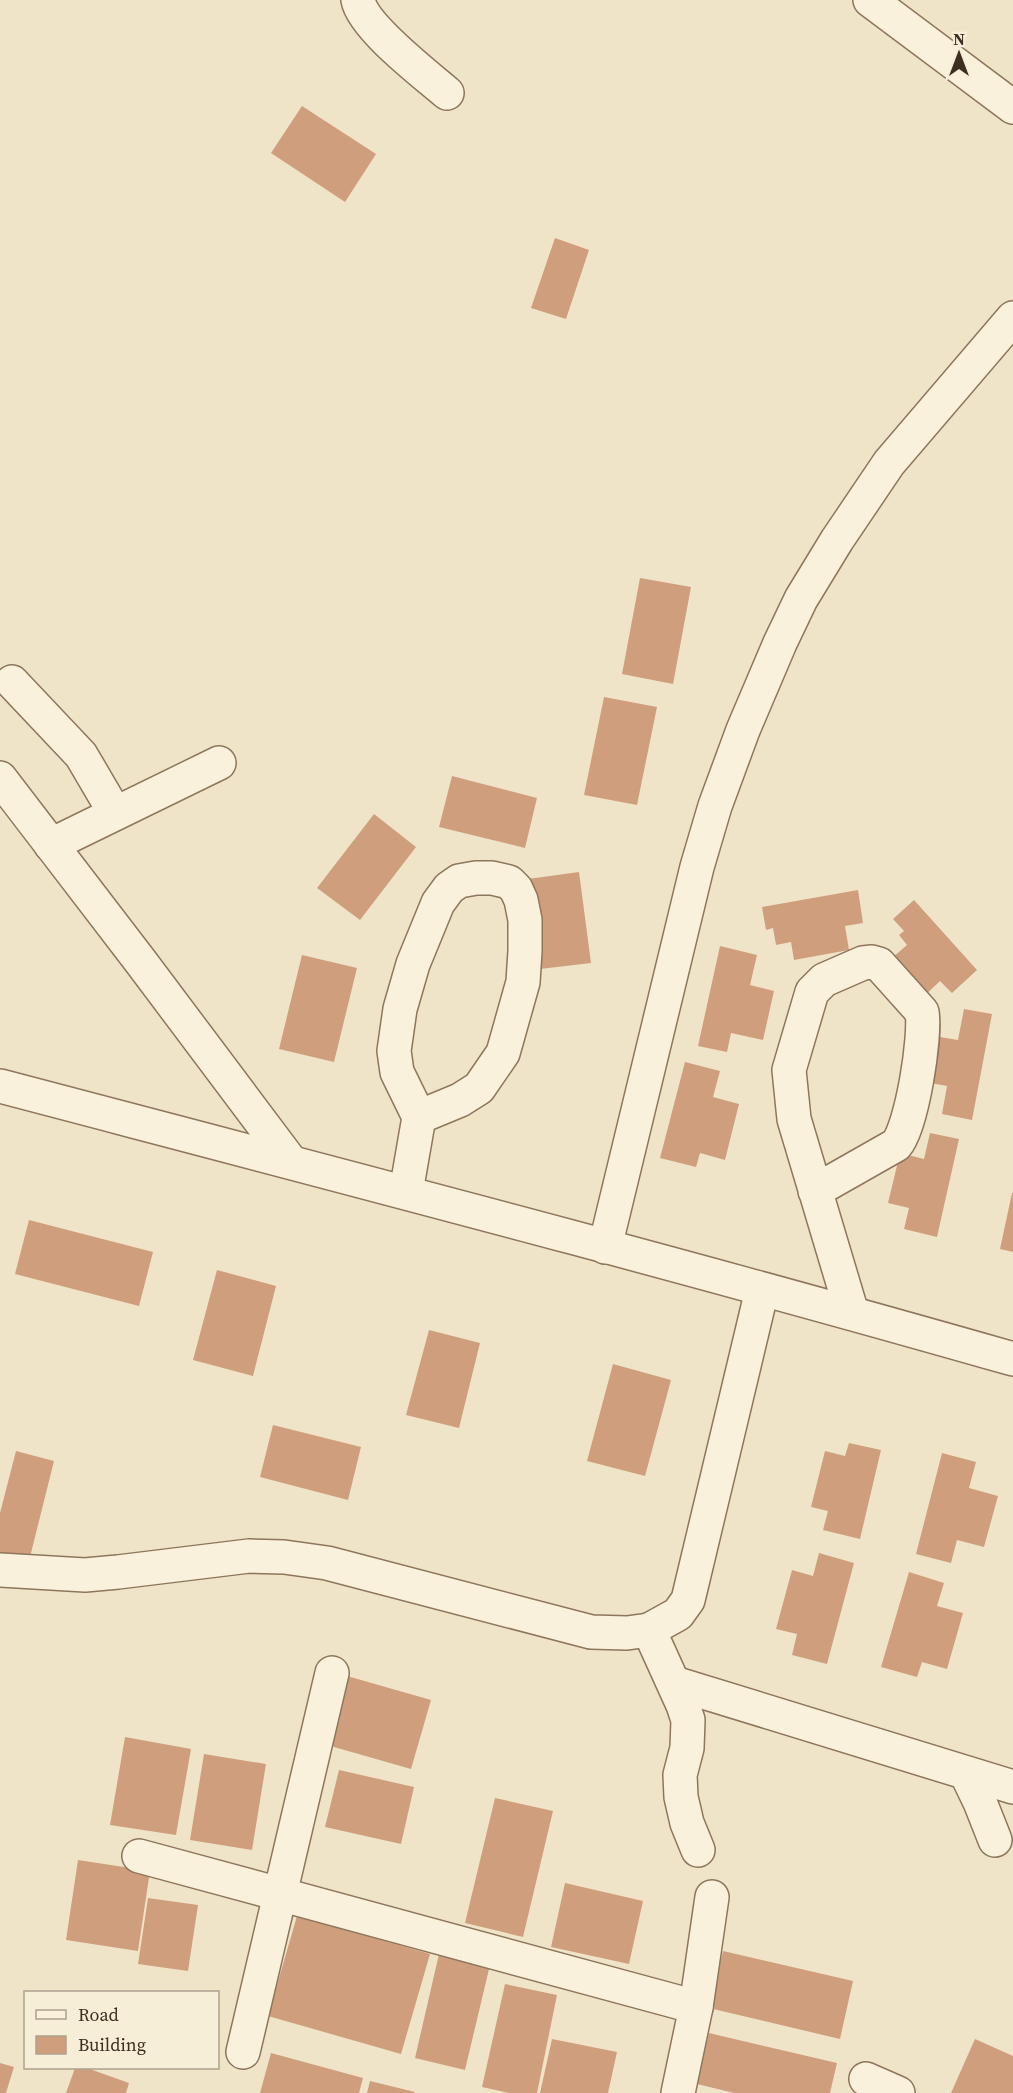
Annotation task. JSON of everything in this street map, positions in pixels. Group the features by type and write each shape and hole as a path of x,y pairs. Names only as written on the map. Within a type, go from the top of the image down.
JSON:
{"street":[{"path":"358,0 370,24 447,93"},
{"path":"870,0 1013,107"},
{"path":"605,1247 697,867 715,806 743,730 780,643 801,599 837,540 889,463 1013,318"},
{"path":"12,682 81,754 115,813"},
{"path":"51,845 219,763"},
{"path":"0,778 291,1162"},
{"path":"406,1192 419,1118 397,1072 394,1050 400,1009 413,964 438,903 448,888 459,881 476,878 492,878 509,882 516,889 521,900 525,920 525,951 522,982 503,1053 479,1088 460,1100 419,1118"},
{"path":"815,1191 896,1145 902,1138 915,1094 922,1012 879,964 872,962 863,963 824,980 812,992 789,1070 794,1119 815,1191 852,1313"},
{"path":"0,1086 406,1192 1013,1359"},
{"path":"0,1570 85,1575 249,1556 284,1557 327,1563 591,1632 627,1634 649,1630 678,1614 688,1600 762,1290"},
{"path":"649,1630 674,1683 688,1720 687,1748 680,1775 681,1797 687,1823 698,1850"},
{"path":"243,2052 332,1673"},
{"path":"674,1683 1013,1787"},
{"path":"966,1773 995,1840"},
{"path":"139,1856 696,2007"},
{"path":"678,2093 696,2007 712,1897"},
{"path":"866,2079 898,2093"}],"building":[{"path":"302,106 376,154 345,202 271,153"},
{"path":"555,238 589,250 566,319 531,308"},
{"path":"640,578 691,587 673,684 622,674"},
{"path":"604,697 657,707 637,805 584,795"},
{"path":"452,776 537,798 525,848 439,827"},
{"path":"374,814 416,847 360,920 317,888"},
{"path":"579,872 591,963 540,969 528,879"},
{"path":"858,890 863,923 845,926 849,950 794,960 791,942 776,945 773,928 766,930 762,907"},
{"path":"914,900 977,970 952,993 940,981 920,1000 886,963 907,945 899,935 904,931 893,919"},
{"path":"720,946 757,955 750,985 774,991 763,1040 731,1033 727,1052 698,1046"},
{"path":"302,955 357,968 334,1062 279,1049"},
{"path":"964,1009 992,1014 972,1120 942,1114 947,1086 925,1082 934,1036 958,1040"},
{"path":"685,1062 720,1071 713,1097 739,1104 725,1160 700,1153 696,1167 660,1158"},
{"path":"930,1133 959,1139 937,1237 904,1229 909,1208 888,1203 900,1153 924,1159"},
{"path":"1013,1193 1013,1252 1000,1249"},
{"path":"29,1220 153,1252 139,1306 15,1274"},
{"path":"217,1270 276,1286 253,1376 193,1360"},
{"path":"429,1330 480,1343 459,1428 406,1415"},
{"path":"613,1364 671,1380 645,1476 587,1461"},
{"path":"273,1425 361,1447 348,1500 260,1477"},
{"path":"849,1443 881,1450 860,1539 823,1530 828,1511 811,1507 825,1451 845,1456"},
{"path":"16,1451 54,1461 28,1565 0,1558 0,1513"},
{"path":"942,1453 976,1462 969,1488 998,1496 984,1547 957,1540 951,1563 916,1554"},
{"path":"819,1553 854,1563 827,1664 792,1655 797,1634 776,1629 792,1570 813,1576"},
{"path":"909,1572 944,1583 937,1606 963,1613 947,1669 922,1662 917,1677 881,1667"},
{"path":"347,1676 431,1700 411,1769 327,1745"},
{"path":"125,1737 191,1749 176,1835 110,1825"},
{"path":"204,1754 266,1764 252,1850 190,1840"},
{"path":"339,1770 414,1787 401,1844 325,1827"},
{"path":"495,1798 553,1811 523,1937 465,1923"},
{"path":"78,1860 150,1871 138,1951 66,1940"},
{"path":"565,1883 643,1901 629,1964 551,1947"},
{"path":"148,1898 198,1905 188,1971 138,1964"},
{"path":"297,1916 430,1954 401,2054 268,2016"},
{"path":"723,1951 853,1981 840,2039 709,2008"},
{"path":"439,1954 490,1965 465,2070 415,2058"},
{"path":"505,1984 557,1995 537,2093 509,2093 482,2087"},
{"path":"709,2033 837,2063 830,2093 734,2093 697,2084"},
{"path":"552,2039 617,2052 608,2093 540,2093"},
{"path":"975,2039 1013,2056 1013,2093 951,2093"},
{"path":"271,2053 363,2078 359,2093 260,2093"},
{"path":"0,2063 14,2067 6,2093 0,2093"},
{"path":"75,2069 90,2069 129,2083 126,2093 66,2093"},
{"path":"370,2081 415,2092 367,2093"}]}
